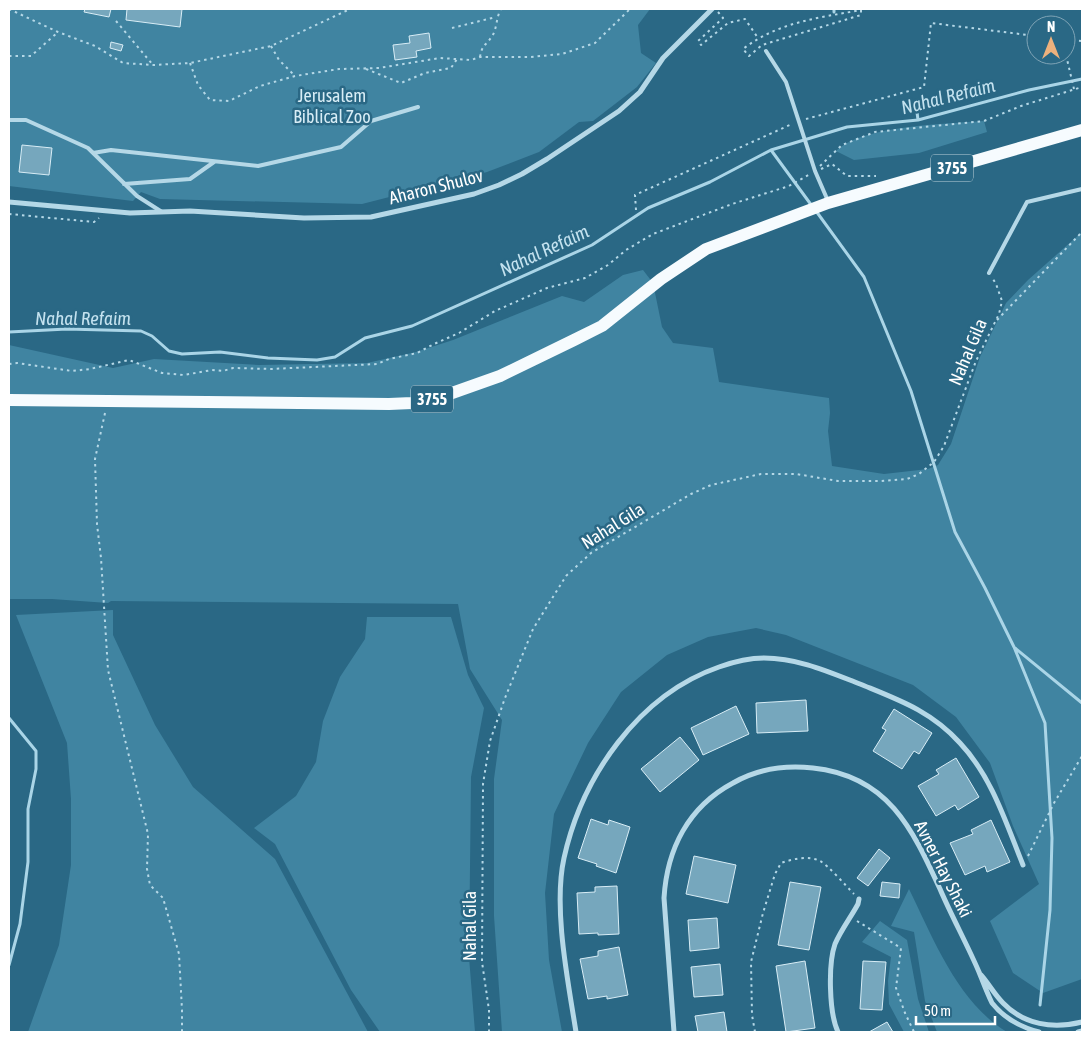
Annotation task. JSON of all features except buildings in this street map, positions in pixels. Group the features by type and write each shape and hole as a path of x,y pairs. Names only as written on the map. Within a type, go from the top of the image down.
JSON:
{"main road":[{"name":"3755","path":"9,400 389,404 412,403 438,398 500,376 602,326 661,279 706,249 825,205 1082,130"}],"street":[{"name":"Aharon Shulov","path":"9,202 130,214 190,211 304,218 371,217 474,194 499,186 547,159 619,111 640,92 663,58 713,9"},
{"path":"576,1032 563,936 560,883 564,858 580,807 605,761 632,727 661,699 693,678 711,670 745,660 764,658 804,664 904,702 931,716 960,742 984,775 994,793 1024,865"},
{"name":"Avner Hay Shaki","path":"674,1032 664,898 665,878 669,862 683,830 704,803 740,778 770,769 804,767 846,774 865,784 896,811 917,842 979,972 987,994 997,1010 1020,1026 1039,1032"},
{"path":"838,1032 833,1013 832,960 835,944 859,899"},
{"name":"Avner Hay Shaki","path":"979,972 1002,1002 1024,1018 1050,1026 1082,1022"},
{"path":"1078,1032 1082,1031"}],"lane":[{"path":"766,51 786,82 825,205"},
{"path":"93,153 111,150 258,166 341,147 371,121 418,107"},
{"path":"9,120 26,120 88,148 137,196 162,212"},
{"path":"124,184 190,179 215,161"},
{"path":"989,273 1027,202 1082,189"}],"path":[{"path":"9,9 58,32 95,46 123,63 153,65 190,63 271,46 350,9"},
{"path":"480,57 482,46 493,35 496,17 500,9"},
{"path":"190,63 198,85 210,100 230,101 260,86 295,76 339,69 379,68 440,58 471,60 480,57 530,57 562,54 594,43 630,9"},
{"path":"713,9 723,18 698,42 701,45 728,22 745,19 758,38"},
{"path":"861,10 861,15 762,45 749,56 743,49 758,38 793,23 861,10"},
{"path":"452,28 496,17"},
{"path":"116,21 153,65"},
{"path":"636,210 635,195 799,121 924,87 931,22 1026,35"},
{"path":"9,56 31,56 58,32"},
{"path":"271,46 278,60 295,76"},
{"path":"364,68 401,83 425,74 451,68 457,59"},
{"path":"1068,65 1074,90"},
{"path":"814,171 842,145 875,132 984,121 1021,106 1082,87"},
{"path":"9,364 17,363 72,371 129,360 162,373 184,375 212,370 223,371 233,368 299,368 377,364 389,359 417,353 459,333 495,311 547,288 584,278 608,265 626,250 653,234 732,204 789,186 814,171 832,164 847,176 875,177 884,174"},
{"path":"9,214 94,222 99,218 101,211"},
{"path":"995,322 1082,232"},
{"name":"Nahal Gila","path":"489,1032 482,962 483,784 490,742 505,698 533,629 566,576 591,553 691,494 711,485 761,474 796,474 838,480 881,481 907,479 919,474 934,462 944,446 976,361 995,322 1002,301 996,284 989,273"},
{"path":"108,401 95,459 97,524 102,558 108,670 148,834 147,869 150,886 163,898 179,954 182,1032"},
{"path":"1024,865 1054,802 1082,756"},
{"path":"755,1032 752,1015 751,962 763,913 775,874 781,863 796,858 809,858 820,861 859,899"},
{"path":"851,917 901,948 896,988 904,1013 914,1032"}],"green space":[{"name":"Jerusalem Biblical Zoo","path":"9,9 650,9 638,25 641,53 656,63 637,87 593,121 579,122 539,152 487,172 362,204 160,199 141,192 133,201 9,186"},
{"path":"984,121 987,132 919,153 854,160 836,151 849,142 885,131 906,127"},
{"path":"1082,232 1082,979 1043,993 1013,973 990,921 1039,884 1013,826 990,763 956,717 913,685 786,635 756,628 708,637 667,655 621,692 588,743 554,814 545,893 549,960 562,1032 502,1032 494,916 494,779 502,720 470,669 458,604 111,601 108,603 52,599 9,599 9,345 113,368 154,359 259,365 367,363 416,352 453,340 562,296 584,302 623,275 643,270 653,283 662,327 673,343 713,348 719,382 829,398 828,431 832,466 884,474 928,469 938,465 951,444 980,357 1006,303 1028,280"},
{"path":"113,610 113,635 155,725 193,787 275,859 368,1032 28,1032 59,945 71,865 71,799 67,743 16,615"},
{"path":"367,617 451,617 468,675 484,708 471,777 469,957 475,1032 380,1032 351,990 275,844 254,828 296,796 316,762 323,721 340,677 365,639"},
{"path":"909,889 938,948 961,987 990,1020 1007,1032 937,1032 925,1001 914,932 891,926"},
{"path":"880,921 907,940 918,999 929,1032 904,1032 889,1004 888,981 891,957 862,942"}],"waterway":[{"name":"Nahal Refaim","path":"9,332 67,329 141,331 152,336 169,351 182,354 220,352 268,358 317,360 335,357 365,338 412,326 592,245 648,208 710,182 771,150 847,127 918,120 1029,90 1082,79"},
{"path":"916,104 918,120"},
{"path":"771,150 812,206"},
{"path":"816,211 864,277 911,391 955,532 1014,647 1045,723 1052,838 1050,910 1040,1005"},
{"path":"1015,648 1082,703"},
{"name":"Nahal Gila","path":"9,718 36,751 36,769 28,809 28,862 20,924 9,965"}]}
